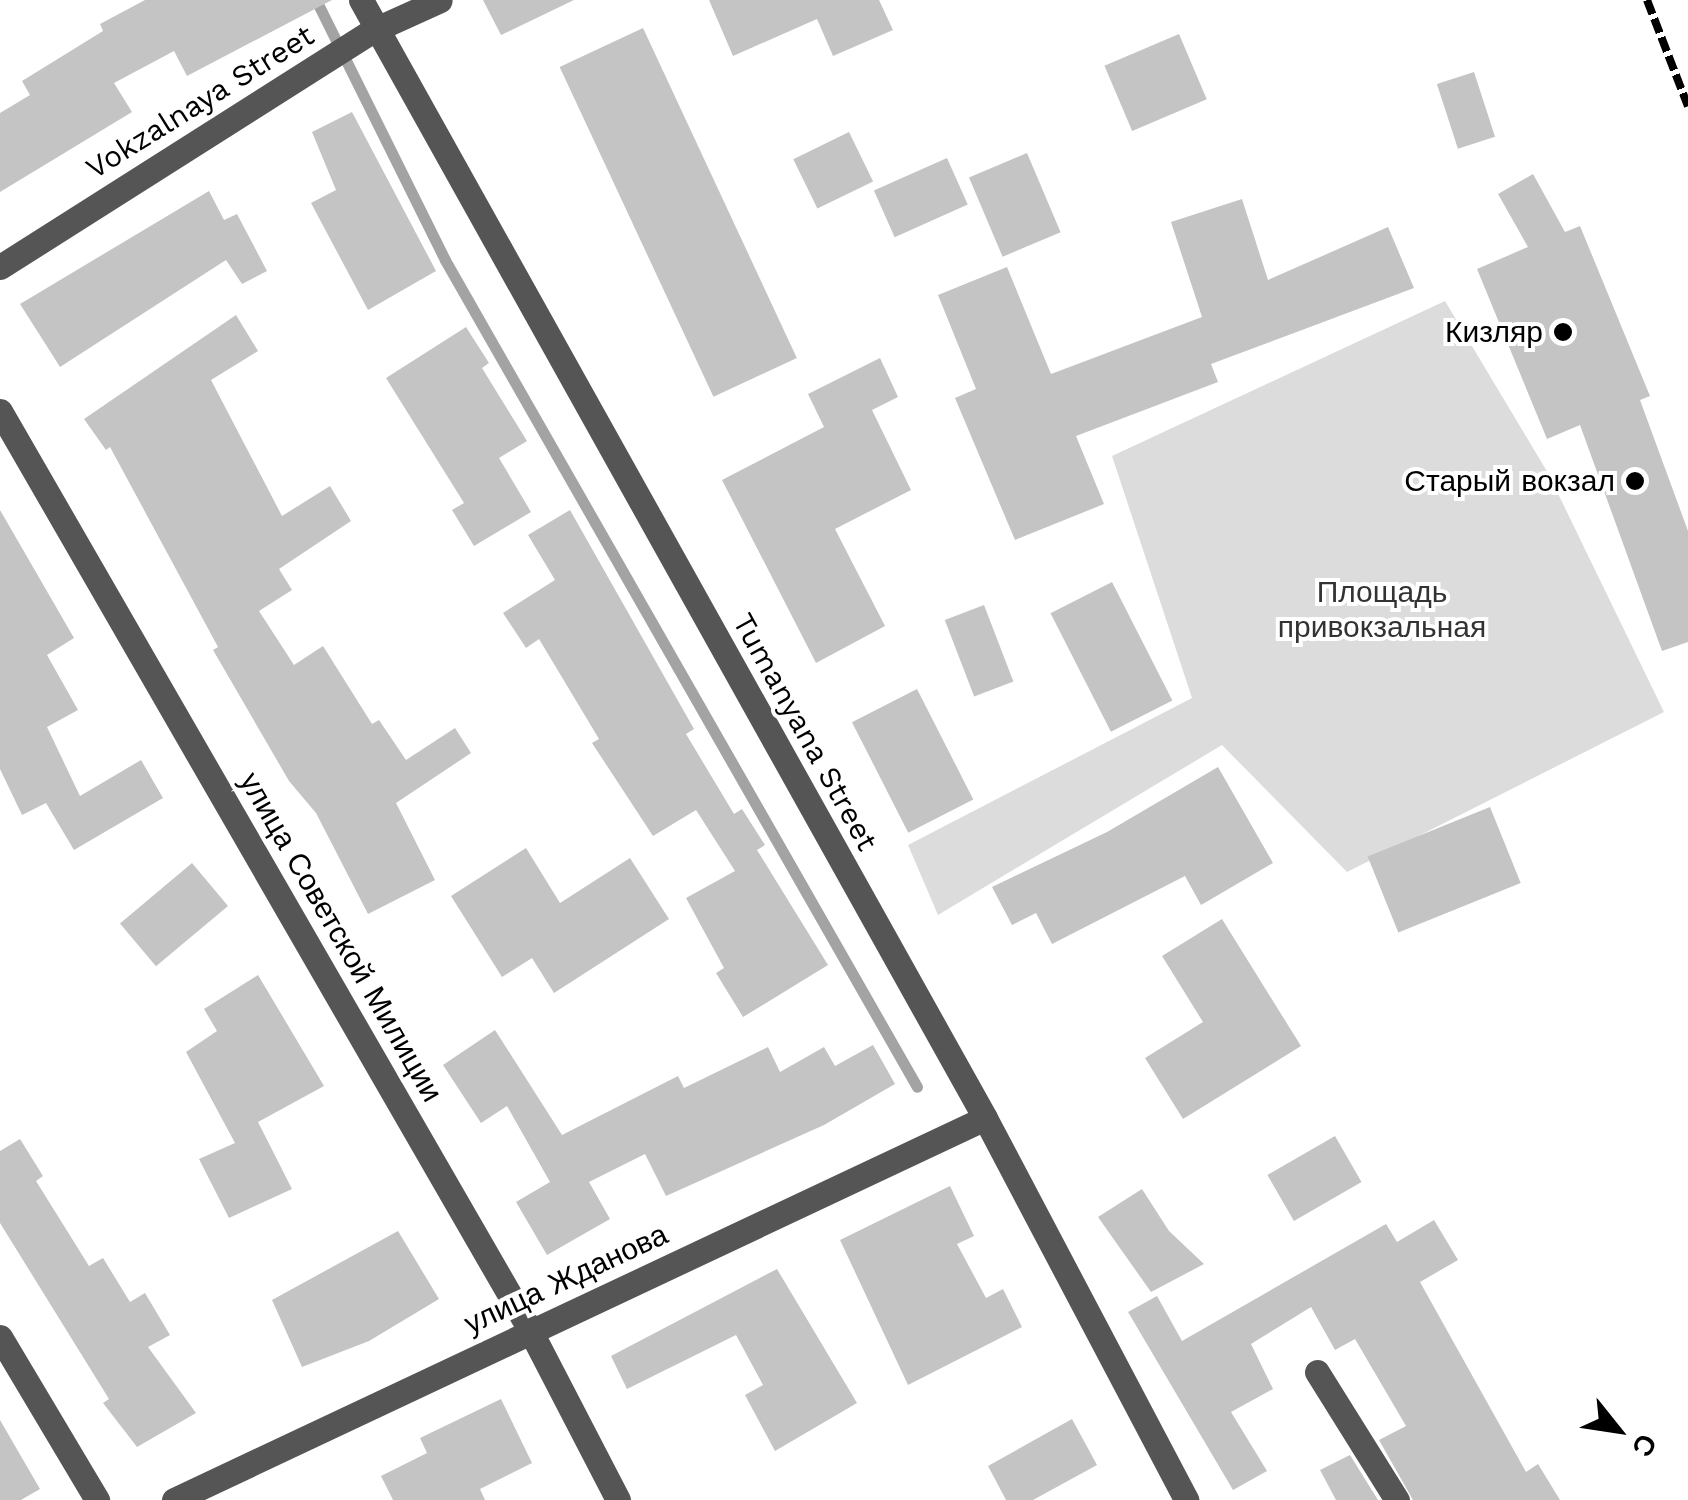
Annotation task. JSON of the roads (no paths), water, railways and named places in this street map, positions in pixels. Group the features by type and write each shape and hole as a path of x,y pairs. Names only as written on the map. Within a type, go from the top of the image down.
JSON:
{"street":[{"name":"Tumanyana Street","path":"360,0 985,1118 1186,1500"},
{"name":"Vokzalnaya Street","path":"0,266 374,30 440,0"},
{"name":"улица Советской Милиции","path":"0,411 530,1332 618,1500"},
{"name":"улица Жданова","path":"174,1500 985,1118"},
{"path":"0,1338 96,1500"},
{"path":"1317,1372 1397,1500"}],"waterway":[{"path":"316,0 445,260 917,1087"}],"railway":[{"path":"1647,0 1688,106"}],"place":[{"name":"Кизляр","path":"1563,332"},
{"name":"Старый вокзал","path":"1635,481"}],"park label":[{"name":"Площадь привокзальная","path":"1382,609"}]}
